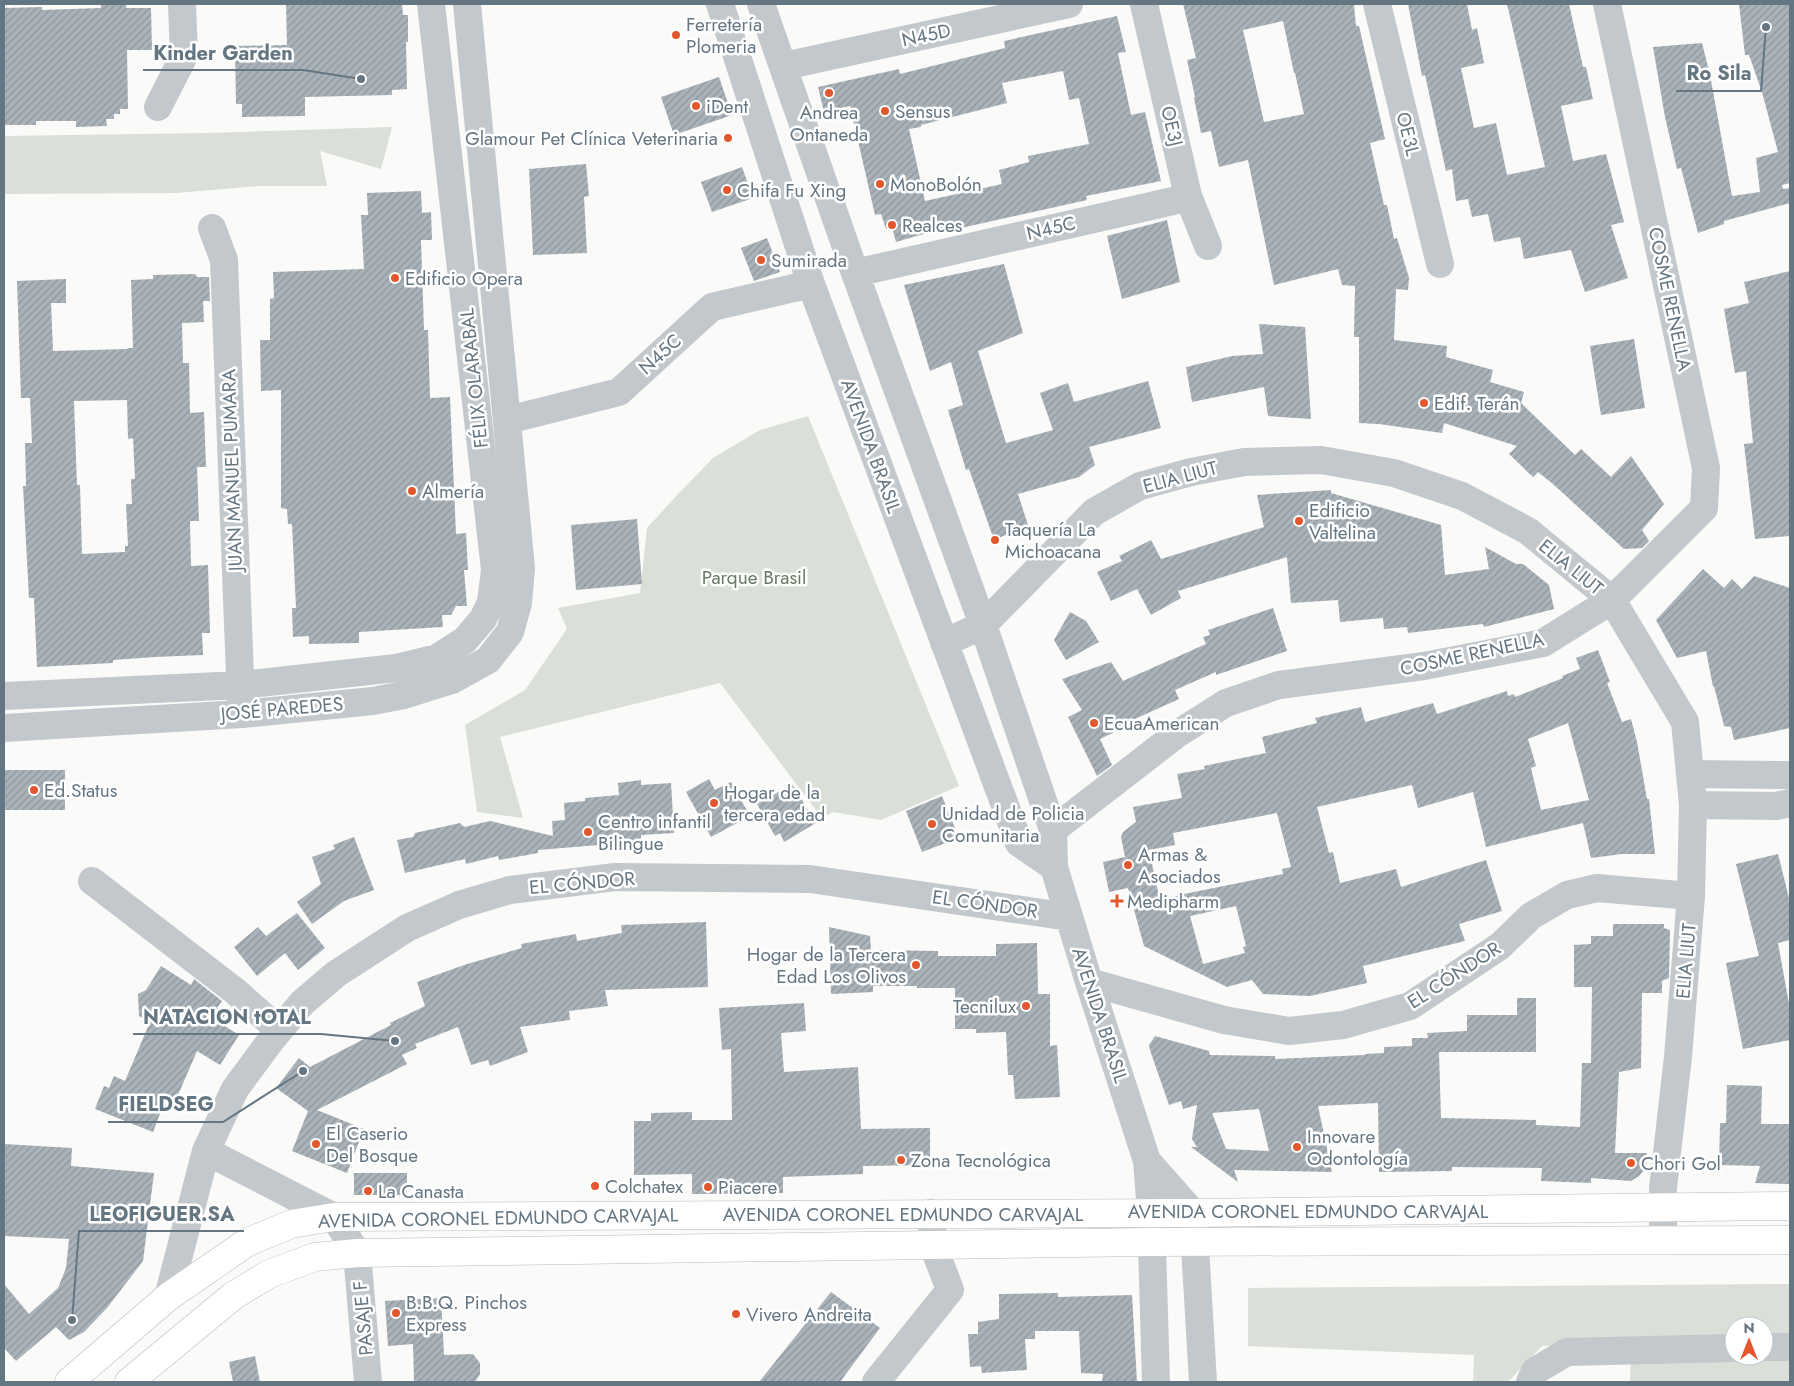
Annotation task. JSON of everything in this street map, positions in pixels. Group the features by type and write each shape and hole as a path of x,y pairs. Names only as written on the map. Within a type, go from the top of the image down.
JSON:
{"main road":[{"name":"AVENIDA CORONEL EDMUNDO CARVAJAL","path":"69,1382 168,1297 246,1242 291,1224 334,1217 1193,1213 1790,1206"},
{"name":"AVENIDA CORONEL EDMUNDO CARVAJAL","path":"129,1382 232,1296 268,1274 315,1258 357,1253 1151,1242 1790,1240"}],"street":[{"path":"158,107 184,56 182,4"},
{"name":"FÉLIX OLARABAL","path":"431,4 495,570 491,602"},
{"name":"FÉLIX OLARABAL","path":"467,4 508,420 520,568 518,604"},
{"name":"AVENIDA BRASIL","path":"720,4 811,284 1019,843 1054,868"},
{"name":"AVENIDA BRASIL","path":"761,4 855,273 983,626 1053,830 1054,868 1088,982 1147,1161 1156,1382"},
{"name":"N45D","path":"784,66 1069,4"},
{"name":"OE3J","path":"1144,4 1188,196 1208,246"},
{"name":"OE3L","path":"1377,4 1440,264"},
{"name":"COSME RENELLA","path":"1053,830 1177,734 1226,703 1280,685 1424,666 1543,643 1612,600 1704,508 1706,468 1607,4"},
{"name":"N45C","path":"855,273 1188,196"},
{"name":"JUAN MANUEL PUMARA","path":"212,228 224,260 242,714"},
{"name":"N45C","path":"508,420 619,392 712,307 811,284"},
{"name":"ELIA LIUT","path":"944,642 983,626 1094,512 1140,486 1191,472 1244,462 1321,460 1394,473 1462,496 1528,531 1612,600 1686,722 1693,805 1691,896 1678,1058 1662,1208 1663,1240"},
{"path":"491,602 518,604"},
{"name":"JOSÉ PAREDES","path":"4,696 241,685 396,668 437,658 465,640 483,619 491,602"},
{"name":"JOSÉ PAREDES","path":"4,728 242,714 373,701 404,695 452,680 488,660 510,632 518,604"},
{"path":"1690,774 1790,775"},
{"path":"1693,805 1776,806 1790,802"},
{"name":"EL CÓNDOR","path":"168,1297 206,1152 236,1089 279,1030 302,1003 336,974 407,928 459,905 510,890 615,877 810,879 1069,917"},
{"path":"92,881 235,991 279,1030"},
{"name":"EL CÓNDOR","path":"1088,982 1224,1020 1289,1031 1344,1026 1410,1006 1500,946 1531,916 1567,895 1597,888 1691,896"},
{"path":"206,1152 334,1217 357,1253"},
{"name":"AVENIDA BRASIL","path":"1147,1161 1193,1213"},
{"path":"876,1382 950,1290 933,1245 931,1213"},
{"path":"1193,1213 1202,1382"},
{"name":"PASAJE F","path":"357,1253 368,1382"},
{"path":"1774,1347 1790,1347"},
{"path":"1530,1382 1535,1371 1567,1352 1724,1348"}],"green space":[{"path":"392,127 381,169 320,151 327,186 260,186 176,193 4,194 4,136 208,133"},
{"name":"Parque Brasil","path":"808,416 959,786 881,820 833,812 822,818 720,683 500,737 523,818 477,812 465,725 525,690 567,629 558,608 640,593 647,528 678,494 713,458 760,430"},
{"path":"1790,1284 1790,1338 1774,1339 1774,1316 1724,1316 1724,1340 1542,1346 1508,1382 1473,1382 1474,1355 1248,1346 1248,1288"},
{"path":"1631,1357 1724,1358 1724,1366 1774,1366 1774,1358 1790,1358 1790,1382 1630,1382"}],"building":[{"path":"101,4 126,4 126,8 151,8 152,50 127,50 128,109 120,109 120,114 114,114 114,119 106,119 107,126 76,127 76,121 36,121 36,125 4,125 4,8 42,7 42,10 101,8"},
{"path":"286,4 402,4 403,15 408,15 408,42 406,42 407,89 392,90 392,95 305,97 305,116 242,117 242,104 236,104 235,46 287,45"},
{"path":"1183,4 1354,4 1356,26 1359,26 1385,139 1370,143 1384,205 1387,205 1394,239 1397,238 1409,278 1408,290 1396,289 1394,340 1447,346 1446,357 1493,370 1490,382 1524,392 1521,403 1575,455 1581,449 1611,477 1631,456 1664,504 1642,530 1649,541 1642,548 1624,549 1538,472 1533,477 1509,454 1517,446 1444,423 1442,433 1359,423 1359,337 1354,337 1355,286 1342,285 1338,269 1274,285 1248,160 1219,167 1211,131 1201,133 1187,60 1196,58","holes":["1283,21 1304,114 1264,122 1243,30"]},
{"path":"1408,4 1467,4 1472,30 1477,28 1484,63 1461,68 1474,128 1496,123 1507,175 1545,167 1507,4 1569,4 1583,67 1586,67 1593,99 1561,106 1573,161 1606,154 1624,222 1611,225 1628,278 1585,292 1571,250 1524,259 1520,237 1494,242 1488,214 1472,217 1468,199 1456,201 1452,169 1446,171 1425,75 1422,76"},
{"path":"1739,4 1790,4 1790,183 1782,185 1783,189 1790,188 1790,203 1724,221 1724,224 1698,233 1681,168 1677,169 1665,117 1653,47 1702,43 1710,75 1732,196 1760,192 1756,158 1778,152 1762,92 1749,55 1745,55"},
{"path":"1117,16 1126,52 1118,53 1131,115 1145,112 1161,181 1086,196 1087,200 952,230 951,226 896,242 892,227 886,229 881,214 875,215 850,106 824,112 818,87 899,69 900,74 1005,48 1004,41","holes":["1063,71 1069,100 1079,98 1089,144 1028,156 1029,162 999,170 1002,184 925,201 909,129 1007,103 1002,83"]},
{"name":"iDent","path":"719,77 732,115 674,135 661,97"},
{"path":"586,164 589,196 584,197 587,253 533,255 529,169"},
{"name":"Chifa Fu Xing","path":"742,167 753,198 712,212 701,182"},
{"path":"421,191 422,213 431,212 432,240 421,240 424,330 428,330 430,398 450,397 456,534 466,533 468,570 464,570 467,606 456,606 451,615 442,615 443,627 359,632 359,643 309,644 309,636 293,637 292,608 296,608 292,524 288,524 287,509 281,508 281,390 261,391 260,340 270,340 270,299 274,298 273,272 364,269 361,215 368,215 367,193"},
{"path":"1167,220 1180,282 1122,299 1107,236"},
{"name":"Sumirada","path":"767,238 780,272 754,281 741,248"},
{"path":"1004,264 1023,333 978,351 1006,443 1053,430 1040,393 1068,383 1074,402 1148,381 1161,428 1089,447 1095,465 1079,477 1018,494 1028,525 994,540 969,469 966,470 948,410 963,405 951,362 930,371 904,285"},
{"path":"1790,271 1790,536 1755,539 1744,444 1753,443 1746,371 1735,373 1724,309 1749,303 1744,282"},
{"path":"195,274 197,277 209,277 210,301 203,301 204,322 182,323 183,363 189,363 190,413 204,412 206,467 197,467 199,521 190,521 191,566 208,565 210,633 202,633 203,655 113,660 113,663 37,667 34,598 29,598 23,486 26,486 25,443 32,443 30,398 21,398 17,281 66,279 66,303 51,303 53,351 128,349 133,348 131,280 153,279 153,275","holes":["127,400 128,439 133,438 135,479 131,479 132,504 126,504 128,546 125,546 125,552 82,554 80,485 77,485 74,401"]},
{"path":"1259,324 1305,327 1311,419 1268,416 1264,387 1192,402 1186,367 1232,356 1263,354"},
{"path":"1634,339 1645,408 1601,415 1590,346"},
{"path":"1331,490 1331,493 1441,525 1445,575 1489,569 1485,547 1516,564 1523,564 1549,585 1554,609 1484,627 1483,624 1408,633 1407,627 1384,629 1383,618 1340,622 1338,600 1291,603 1287,557 1178,591 1181,598 1151,615 1137,589 1111,601 1097,572 1122,561 1119,556 1151,540 1161,559 1264,527 1257,495"},
{"path":"637,519 642,584 576,590 571,525"},
{"path":"1703,569 1724,588 1732,579 1742,589 1754,576 1790,588 1790,728 1734,740 1731,727 1724,726 1713,687 1706,651 1677,658 1656,620"},
{"path":"1273,608 1287,651 1216,675 1216,672 1175,690 1179,699 1137,718 1120,727 1121,729 1100,739 1112,765 1097,776 1068,717 1082,710 1062,679 1111,662 1123,681 1206,644 1203,637 1210,635 1208,630"},
{"path":"1070,612 1086,621 1099,642 1066,660 1054,640"},
{"path":"1598,650 1610,682 1607,683 1622,722 1631,719 1647,799 1649,799 1655,854 1622,854 1591,858 1583,823 1486,847 1473,792 1418,808 1412,785 1317,807 1329,853 1333,852 1340,883 1396,869 1401,887 1486,860 1502,911 1459,924 1465,941 1363,966 1367,983 1310,996 1263,994 1252,980 1227,987 1144,946 1128,888 1109,892 1103,862 1125,857 1121,837 1123,832 1136,822 1133,807 1182,798 1177,774 1205,769 1204,766 1266,753 1262,737 1317,723 1315,718 1361,707 1365,722 1433,703 1437,714 1507,691 1508,696 1514,694 1515,697 1563,678 1562,676 1580,669 1576,658","holes":["1568,723 1589,800 1541,810 1531,768 1536,766 1528,739","1277,813 1291,867 1282,869 1283,874 1184,894 1160,901 1149,850 1175,845 1173,833","1236,906 1246,946 1243,947 1245,953 1203,964 1190,916"]},
{"name":"Ed.Status","path":"4,770 65,770 65,810 4,810"},
{"name":"Hogar de la tercera edad","path":"709,779 715,790 731,782 750,816 711,837 686,792"},
{"path":"641,780 641,785 671,783 674,833 641,835 641,840 623,843 538,850 538,853 499,860 498,856 466,864 465,859 405,873 397,840 413,837 415,833 460,823 464,827 490,821 553,836 552,821 565,820 564,803 585,801 585,798 619,795 618,783"},
{"path":"792,784 816,823 784,842 780,833 775,836 757,804"},
{"name":"Unidad de Policia Comunitaria","path":"942,796 959,838 922,852 906,811"},
{"path":"354,837 374,890 344,901 312,924 297,902 321,884 312,857 335,849 333,845"},
{"path":"1778,854 1790,902 1790,940 1778,943 1790,1009 1790,1040 1743,1049 1726,963 1759,956 1736,864"},
{"path":"297,913 325,948 298,970 285,953 257,976 234,947 258,927 266,936"},
{"path":"706,922 708,987 605,990 608,1006 569,1011 570,1020 520,1027 528,1052 490,1066 488,1060 471,1065 458,1027 415,1044 417,1048 402,1055 407,1064 317,1110 364,1129 347,1173 292,1151 308,1111 276,1088 299,1058 310,1067 425,1006 417,982 464,965 522,948 521,944 576,934 577,941 622,933 621,925"},
{"path":"1613,924 1664,924 1664,928 1670,930 1669,978 1662,981 1662,993 1642,993 1641,1068 1619,1072 1615,1153 1647,1153 1646,1168 1631,1181 1591,1178 1591,1183 1541,1181 1542,1168 1452,1167 1452,1171 1379,1172 1378,1103 1318,1106 1332,1172 1234,1170 1238,1182 1191,1147 1197,1147 1192,1139 1197,1105 1183,1109 1181,1101 1169,1105 1150,1050 1149,1045 1155,1036 1209,1051 1210,1055 1275,1056 1275,1059 1384,1053 1384,1047 1412,1046 1412,1038 1428,1038 1427,1033 1467,1031 1467,1015 1517,1015 1517,998 1536,998 1536,1052 1439,1052 1441,1118 1536,1120 1536,1125 1580,1127 1582,1063 1591,1063 1592,987 1574,987 1574,945 1591,944 1591,936 1613,936","holes":["1259,1109 1269,1151 1226,1149 1212,1113"]},
{"path":"829,927 870,936 871,950 938,951 938,956 996,956 996,944 1037,943 1038,994 1050,994 1050,1046 1057,1045 1060,1097 1015,1099 1013,1075 1008,1075 1006,1032 976,1033 976,1029 955,1029 955,988 873,986 873,992 831,994"},
{"path":"161,966 191,985 194,979 222,1001 217,1008 226,1013 220,1023 239,1035 220,1065 197,1051 175,1102 166,1098 153,1132 95,1109 104,1086 109,1088 114,1076 125,1081 150,1022 139,1016 138,994 146,990"},
{"path":"804,1003 806,1031 781,1033 784,1072 858,1067 861,1129 930,1128 930,1165 863,1166 863,1174 783,1177 783,1193 692,1194 692,1174 634,1175 634,1121 651,1121 651,1113 692,1112 692,1120 732,1120 731,1049 722,1050 719,1008"},
{"path":"1727,1085 1762,1086 1761,1124 1790,1124 1790,1184 1755,1183 1760,1166 1719,1165 1720,1123 1726,1123"},
{"path":"4,1144 72,1148 71,1166 154,1173 143,1261 107,1308 84,1332 69,1340 56,1327 16,1361 4,1348 4,1284 29,1314 58,1288 66,1268 69,1239 4,1236"},
{"path":"354,1173 407,1173 407,1195 354,1195"},
{"path":"831,1292 880,1328 840,1382 759,1382"},
{"path":"1058,1293 1058,1297 1132,1295 1137,1382 1102,1382 1103,1374 1081,1373 1079,1331 1035,1331 1035,1339 1025,1339 1027,1370 982,1373 981,1366 970,1367 968,1334 978,1334 978,1322 999,1319 999,1294"},
{"path":"441,1298 444,1355 473,1354 480,1363 480,1374 475,1382 414,1382 413,1344 388,1346 385,1301"},
{"path":"255,1356 260,1382 233,1382 229,1362"}],"place":[{"name":"Ro Sila","path":"1766,27"},
{"name":"Ferretería Plomeria","path":"676,35"},
{"name":"Kinder Garden","path":"361,79"},
{"name":"Andrea Ontaneda","path":"829,93"},
{"name":"iDent","path":"696,106"},
{"name":"Sensus","path":"885,111"},
{"name":"Glamour Pet Clínica Veterinaria","path":"728,138"},
{"name":"MonoBolón","path":"880,184"},
{"name":"Chifa Fu Xing","path":"727,190"},
{"name":"Realces","path":"892,225"},
{"name":"Sumirada","path":"761,260"},
{"name":"Edificio Opera","path":"395,278"},
{"name":"Edif. Terán","path":"1424,403"},
{"name":"Almería","path":"412,491"},
{"name":"Edificio Valtelina","path":"1299,521"},
{"name":"Taquería La Michoacana","path":"995,540"},
{"name":"EcuaAmerican","path":"1094,723"},
{"name":"Ed.Status","path":"34,790"},
{"name":"Hogar de la tercera edad","path":"714,803"},
{"name":"Unidad de Policia Comunitaria","path":"932,824"},
{"name":"Centro infantil Bilingue","path":"588,832"},
{"name":"Armas & Asociados","path":"1128,865"},
{"name":"Medipharm","path":"1117,901"},
{"name":"Hogar de la Tercera Edad Los Olivos","path":"916,965"},
{"name":"Tecnilux","path":"1026,1006"},
{"name":"NATACION tOTAL","path":"395,1041"},
{"name":"FIELDSEG","path":"303,1071"},
{"name":"El Caserio Del Bosque","path":"316,1144"},
{"name":"Innovare Odontología","path":"1297,1147"},
{"name":"Zona Tecnológica","path":"901,1160"},
{"name":"Chori Gol","path":"1631,1163"},
{"name":"Colchatex","path":"595,1186"},
{"name":"Piacere","path":"708,1187"},
{"name":"La Canasta","path":"368,1191"},
{"name":"B.B.Q. Pinchos Express","path":"396,1313"},
{"name":"Vivero Andreita","path":"736,1314"},
{"name":"LEOFIGUER.SA","path":"72,1320"}]}
